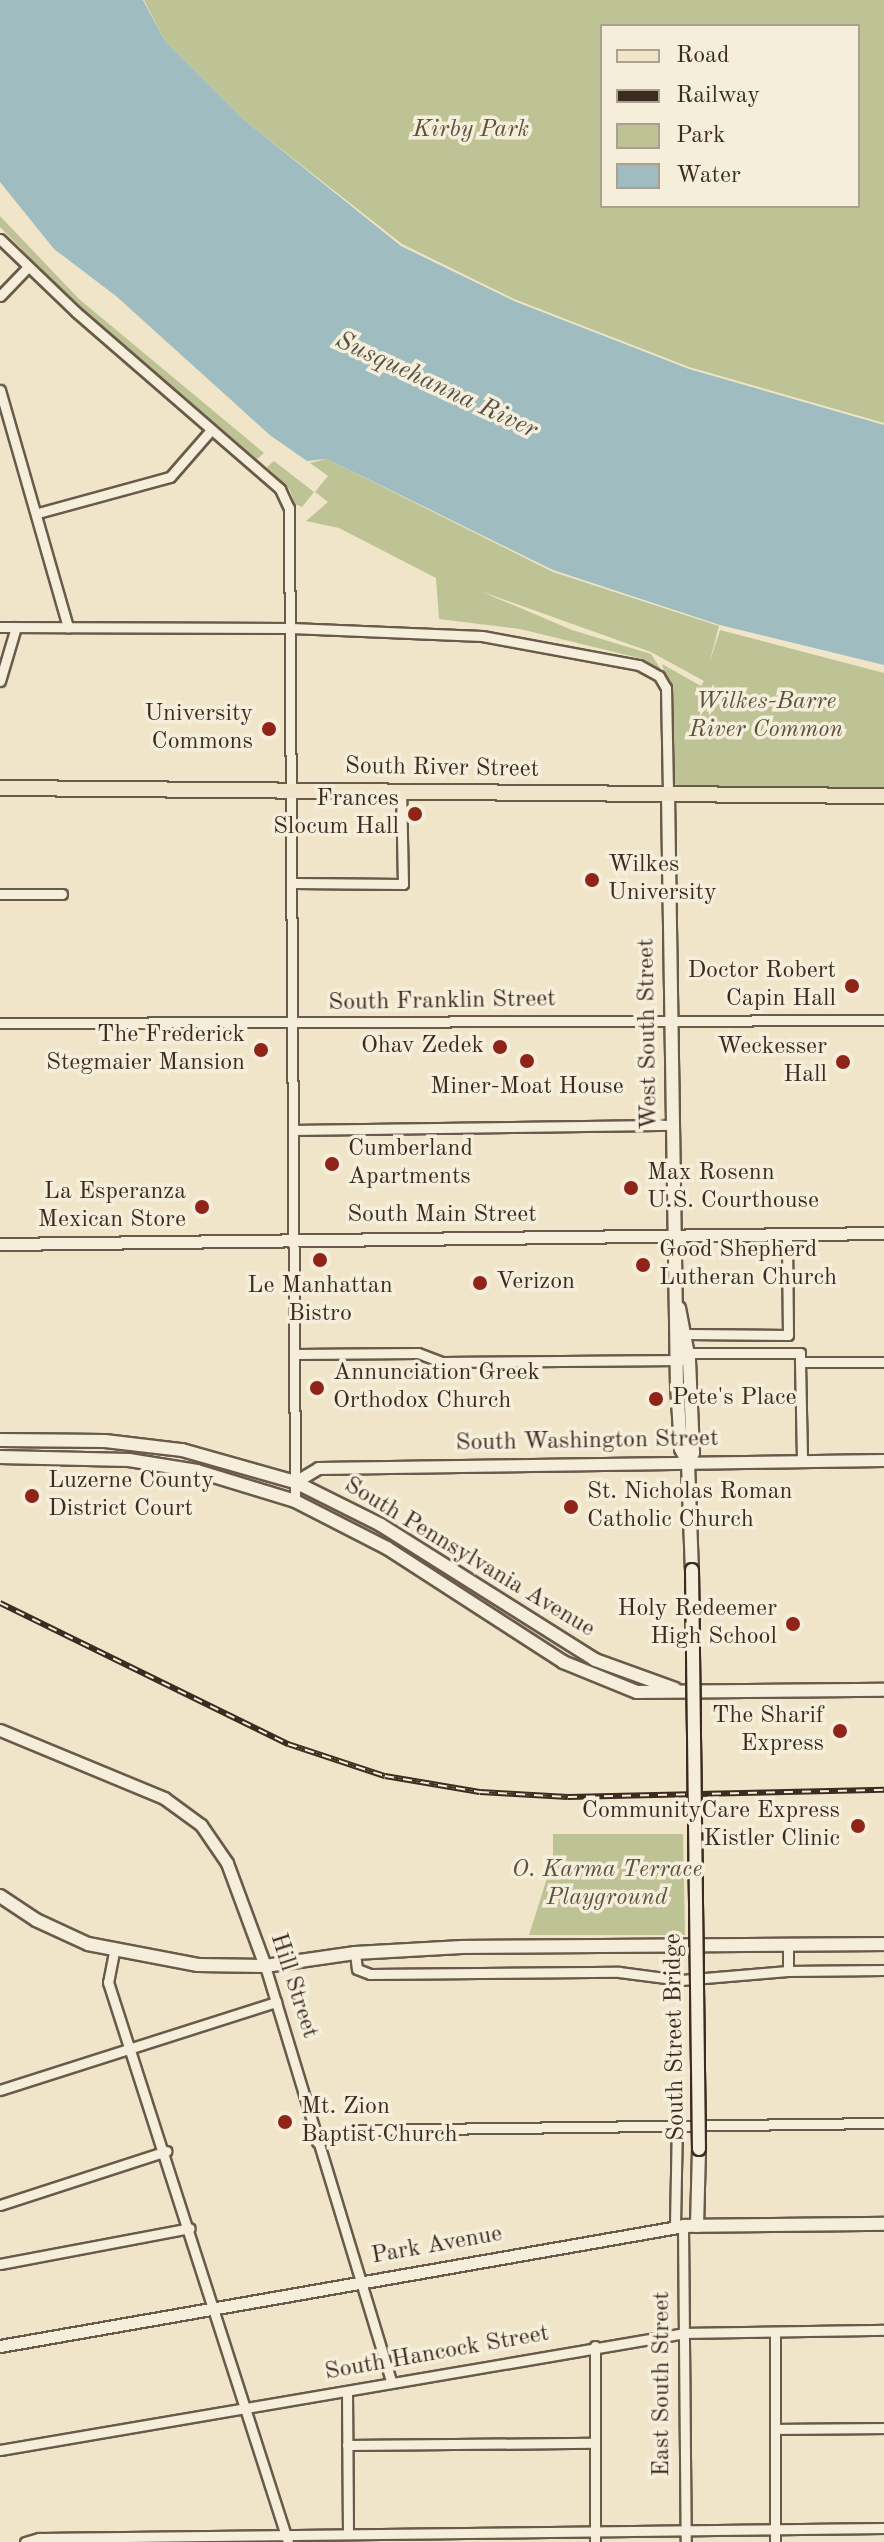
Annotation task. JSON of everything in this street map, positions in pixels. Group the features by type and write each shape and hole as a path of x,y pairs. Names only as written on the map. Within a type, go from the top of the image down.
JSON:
{"main road":[{"name":"South River Street","path":"0,788 884,796"},
{"name":"West South Street","path":"668,794 674,1236"},
{"path":"674,1236 682,1357 693,1453 688,1463"},
{"path":"678,1305 687,1334 682,1357"},
{"name":"South Pennsylvania Avenue","path":"0,1440 105,1441 182,1450 295,1482 381,1525 595,1660 678,1691"},
{"name":"South Pennsylvania Avenue","path":"0,1457 129,1460 197,1471 295,1501 387,1548 588,1675 637,1692 884,1690"},
{"name":"South Street Bridge","path":"688,1463 699,2149 697,2226"},
{"path":"0,1896 62,1934 114,1952 168,1962 265,1966 355,1953 884,1944"},
{"name":"Park Avenue","path":"679,2226 884,2224"}],"street":[{"path":"0,239 27,268 286,499 295,789 295,1501"},
{"path":"0,296 27,268"},
{"path":"0,390 38,513 68,627"},
{"path":"38,513 170,477 211,430"},
{"path":"0,627 291,628"},
{"path":"0,681 16,627"},
{"name":"West South Street","path":"291,628 482,636 639,665 659,676 666,688 668,794"},
{"path":"295,883 403,884 401,791"},
{"path":"0,894 62,894"},
{"name":"South Franklin Street","path":"0,1023 295,1025 884,1020"},
{"path":"296,1130 672,1125"},
{"name":"South Main Street","path":"0,1244 884,1233"},
{"path":"687,1334 788,1335 787,1235"},
{"path":"295,1354 418,1353 442,1362 800,1353 802,1461"},
{"path":"800,1362 884,1362"},
{"name":"South Washington Street","path":"295,1482 318,1468 884,1460"},
{"name":"Hill Street","path":"0,1730 164,1798 201,1825 227,1863 265,1966 391,2382"},
{"path":"788,1944 788,1971"},
{"path":"114,1952 108,1982 166,2151 287,2538"},
{"path":"355,1953 357,1969 370,1974 619,1972 681,1980 788,1971 884,1970"},
{"path":"0,2090 276,2002"},
{"path":"317,2142 354,2130 884,2123"},
{"name":"East South Street","path":"677,2125 685,2333 686,2542"},
{"path":"0,2205 166,2151"},
{"name":"Park Avenue","path":"0,2346 679,2226"},
{"path":"0,2264 190,2228"},
{"name":"South Hancock Street","path":"0,2450 685,2333 884,2330"},
{"path":"775,2332 775,2542"},
{"path":"595,2346 595,2537"},
{"path":"347,2391 348,2534"},
{"path":"775,2429 884,2428"},
{"path":"347,2445 594,2443"},
{"path":"25,2542 287,2538 348,2534 595,2537 686,2530 884,2528"}],"green space":[{"name":"Kirby Park","path":"144,0 884,0 884,423 689,367 514,299 402,244 243,119 165,41"},
{"path":"0,216 79,299 264,453 257,459 75,303 0,227"},
{"name":"Wilkes-Barre River Common","path":"327,459 553,572 719,626 709,664 720,630 884,673 884,789 678,787 673,781 672,699 662,664 701,686 704,681 651,652 480,591 572,630 651,654 664,674 643,659 520,629 439,619 436,578 339,528 306,521 328,502 315,492 328,476 310,463"},
{"path":"274,461 314,492 302,507 295,504 290,490 267,467"},
{"name":"O. Karma Terrace Playground","path":"553,1834 683,1834 685,1935 529,1935 553,1859"}],"water":[{"name":"Susquehanna River","path":"0,0 143,0 165,41 243,119 401,246 514,301 689,369 884,425 884,665 720,625 553,570 327,459 307,461 271,436 116,296 54,249 0,182"}],"railway":[{"path":"0,1603 288,1744 385,1776 480,1792 568,1797 884,1790"}],"place":[{"name":"University Commons","path":"269,729"},
{"name":"Frances Slocum Hall","path":"415,814"},
{"name":"Wilkes University","path":"592,880"},
{"name":"Doctor Robert Capin Hall","path":"852,986"},
{"name":"Ohav Zedek","path":"500,1047"},
{"name":"The Frederick Stegmaier Mansion","path":"261,1050"},
{"name":"Miner-Moat House","path":"527,1061"},
{"name":"Weckesser Hall","path":"843,1062"},
{"name":"Cumberland Apartments","path":"332,1164"},
{"name":"Max Rosenn U.S. Courthouse","path":"631,1188"},
{"name":"La Esperanza Mexican Store","path":"202,1207"},
{"name":"Le Manhattan Bistro","path":"320,1260"},
{"name":"Good Shepherd Lutheran Church","path":"643,1265"},
{"name":"Verizon","path":"480,1283"},
{"name":"Annunciation Greek Orthodox Church","path":"317,1388"},
{"name":"Pete's Place","path":"656,1399"},
{"name":"Luzerne County District Court","path":"32,1496"},
{"name":"St. Nicholas Roman Catholic Church","path":"571,1507"},
{"name":"Holy Redeemer High School","path":"793,1624"},
{"name":"The Sharif Express","path":"840,1731"},
{"name":"CommunityCare Express Kistler Clinic","path":"858,1826"},
{"name":"Mt. Zion Baptist Church","path":"285,2122"}]}
